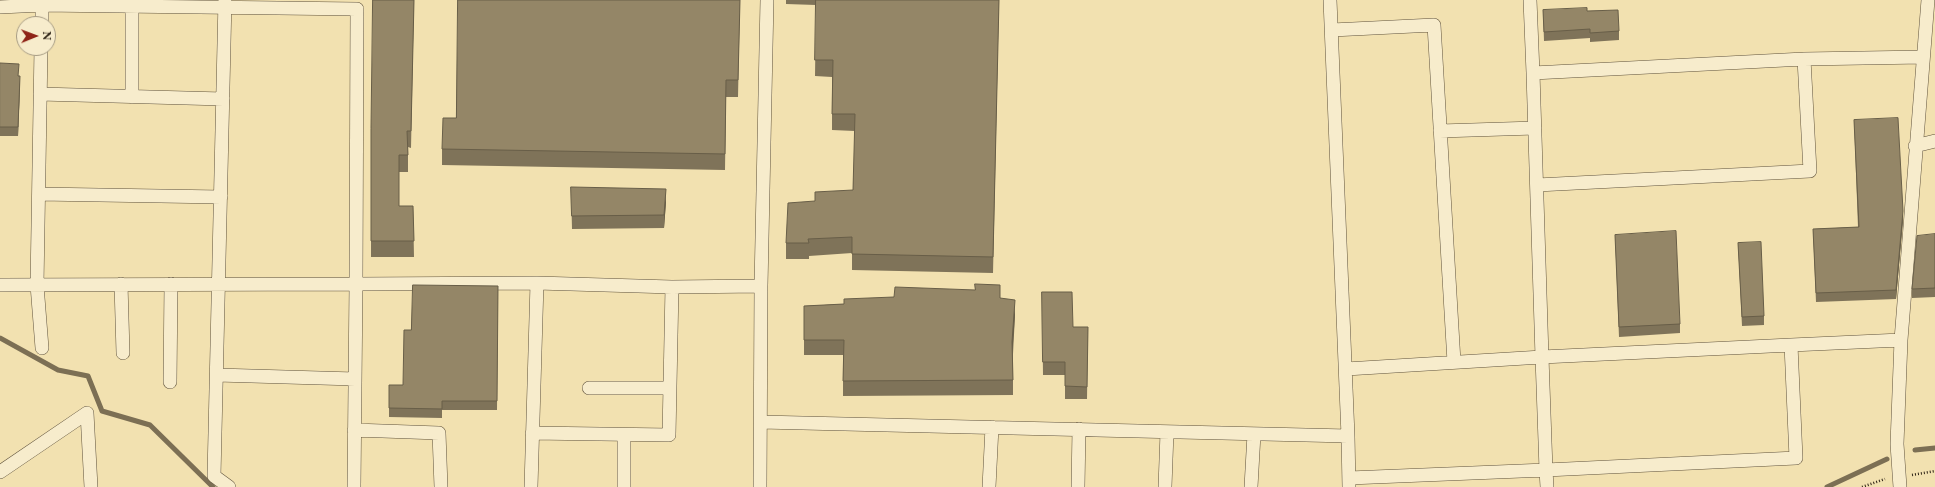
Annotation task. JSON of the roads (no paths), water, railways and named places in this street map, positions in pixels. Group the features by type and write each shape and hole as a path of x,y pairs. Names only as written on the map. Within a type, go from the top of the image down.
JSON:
{"street":[{"path":"760,487 761,286 767,0"},
{"path":"1330,0 1346,369 1349,483 1546,470 1796,458 1791,345"},
{"path":"1530,0 1547,487"},
{"path":"1900,482 1897,444 1901,340 1916,237 1915,146 1923,57 1930,27 1928,0"},
{"path":"42,2 42,16"},
{"path":"0,7 42,2 94,3 132,6 225,4 357,5 354,487"},
{"path":"225,4 214,476 217,482 229,487"},
{"path":"132,6 132,97"},
{"path":"1332,30 1434,25 1454,362"},
{"path":"41,56 37,285 42,348"},
{"path":"1533,72 1804,59 1923,57"},
{"path":"1537,186 1810,171 1804,59"},
{"path":"40,94 223,99"},
{"path":"1440,131 1535,128"},
{"path":"1915,146 1935,141"},
{"path":"39,194 221,197"},
{"path":"0,285 536,283 672,287 761,286"},
{"path":"531,487 536,283"},
{"path":"121,284 123,353"},
{"path":"170,382 171,284"},
{"path":"532,433 669,435 672,287"},
{"path":"1346,369 1542,357 1901,340"},
{"path":"217,375 355,379"},
{"path":"589,388 670,388"},
{"path":"0,472 87,413 91,487"},
{"path":"761,422 1348,436"},
{"path":"989,487 992,427"},
{"path":"1078,487 1079,429"},
{"path":"354,430 439,433 441,487"},
{"path":"1164,487 1167,432"},
{"path":"1252,487 1254,434"},
{"path":"624,435 624,487"}],"waterway":[{"path":"0,338 58,370 88,376 102,411 150,425 213,487"},
{"path":"1915,450 1935,448"},
{"path":"1827,487 1887,459"}]}
